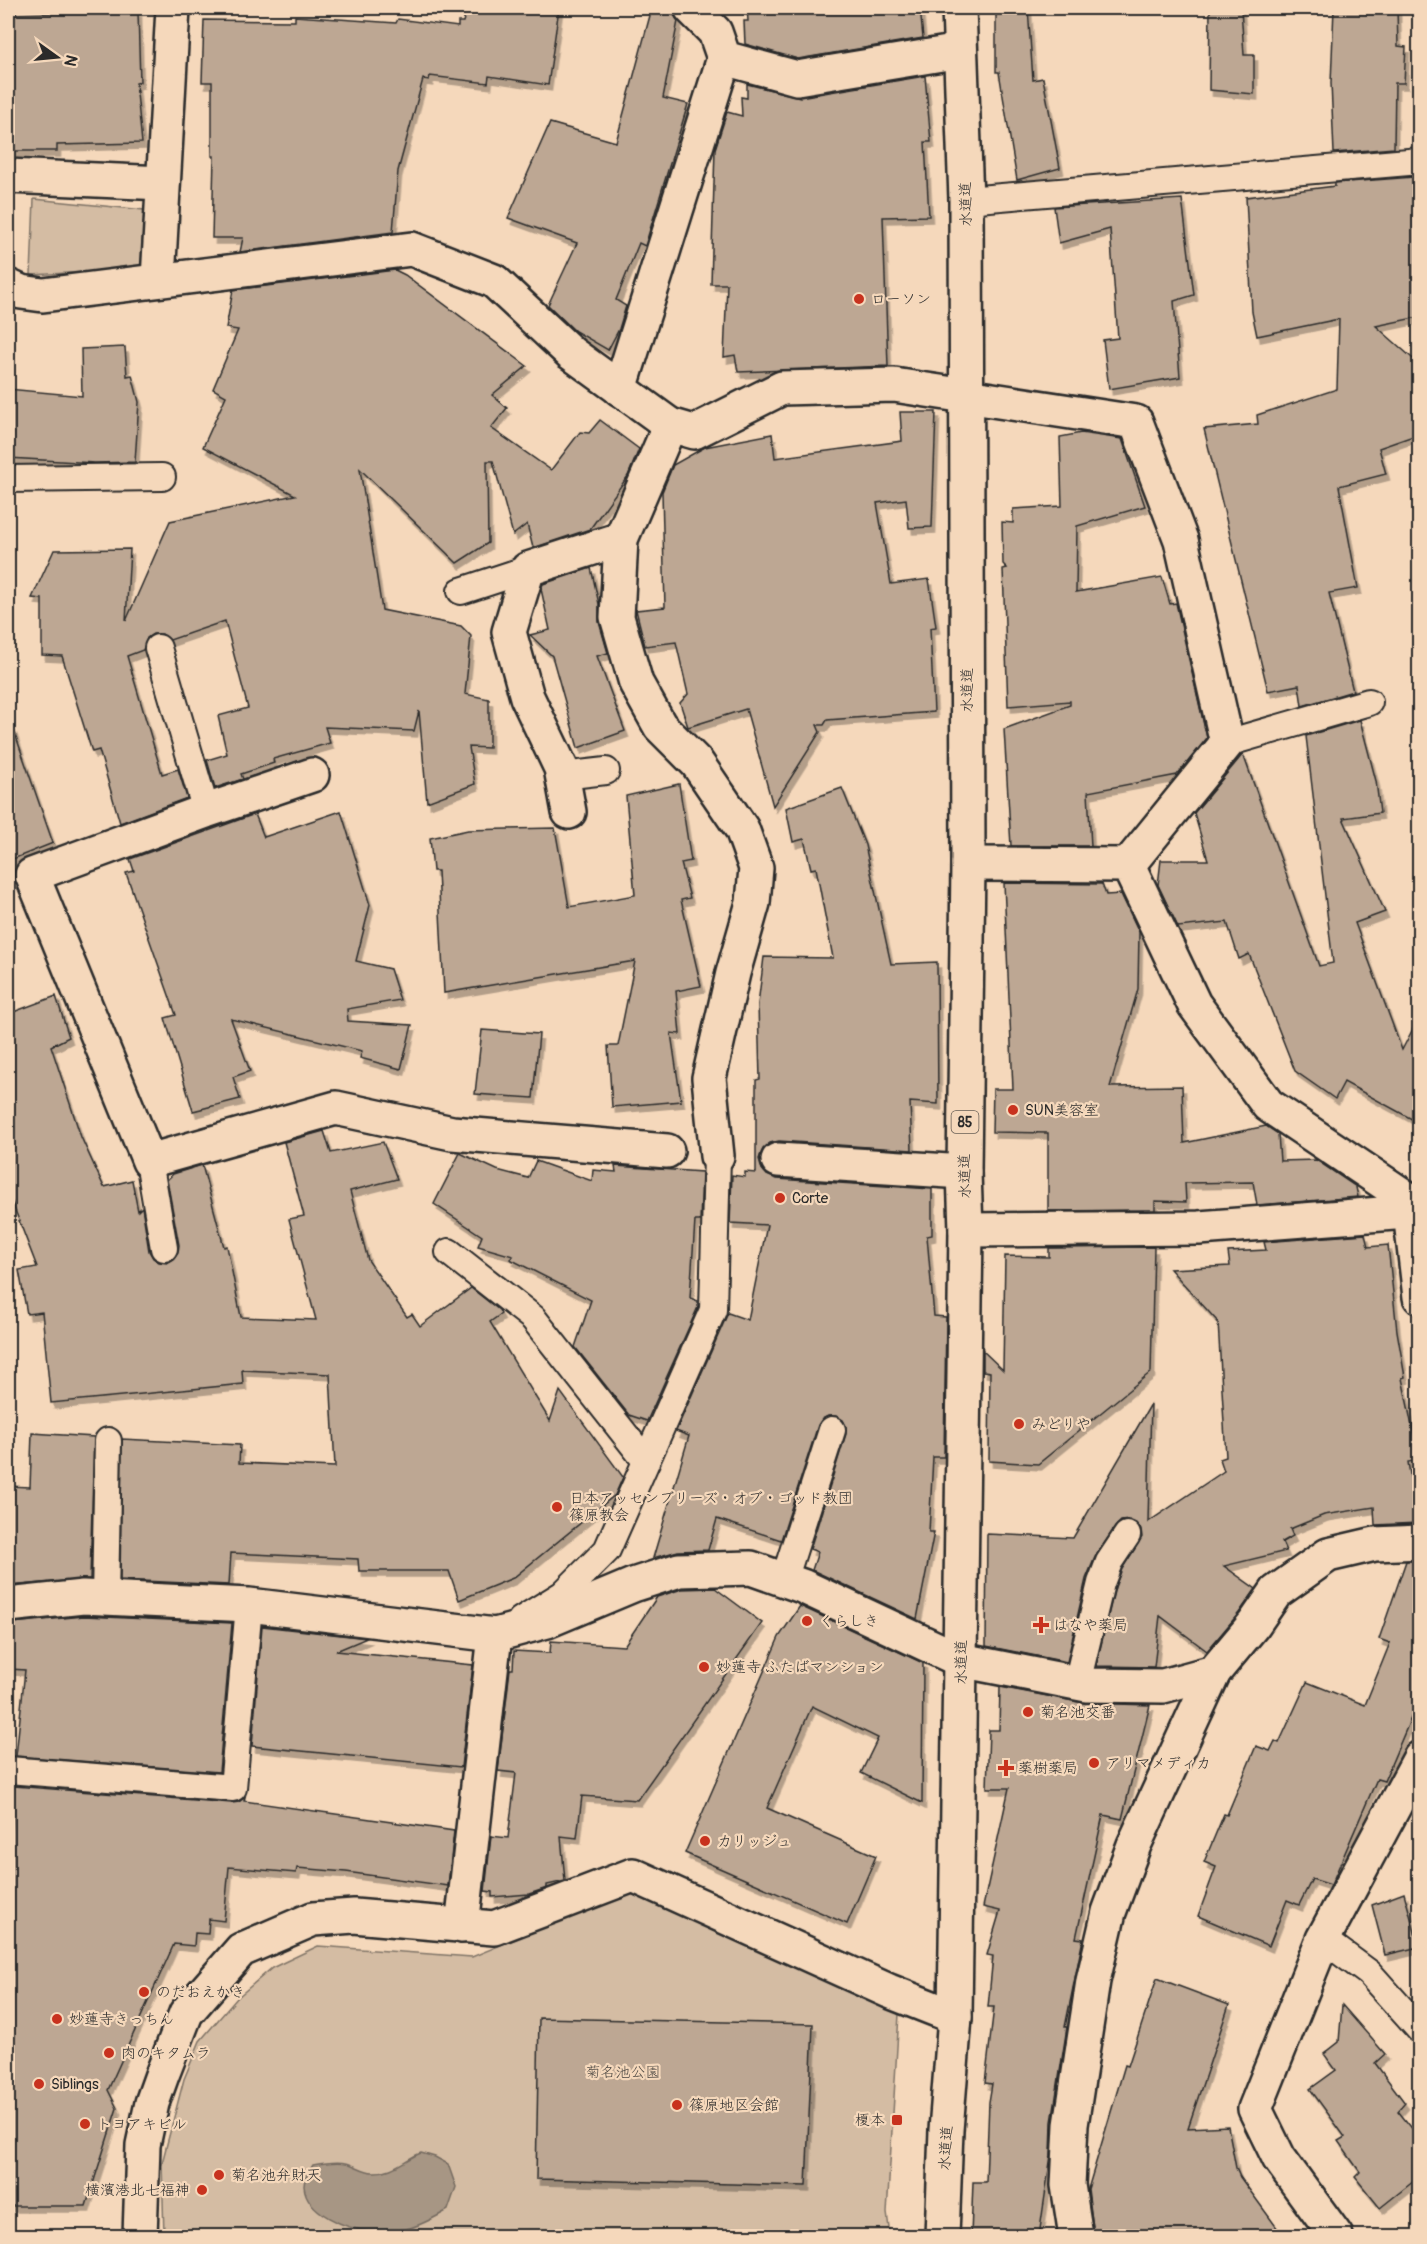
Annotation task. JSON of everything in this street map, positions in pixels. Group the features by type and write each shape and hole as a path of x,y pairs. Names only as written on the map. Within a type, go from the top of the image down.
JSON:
{"street":[{"path":"158,280 173,8"},
{"path":"691,8 718,33 797,78 960,51"},
{"name":"水道道","path":"942,2236 946,2130 956,2017 966,1230 964,1172 968,864 966,200 959,8"},
{"path":"620,388 718,33"},
{"path":"8,176 163,183"},
{"path":"8,286 21,292 43,295 412,249 494,281 572,353 670,425 694,432 782,388 894,385 1146,418 1181,540 1227,743 1128,866"},
{"path":"670,425 621,539 617,616 636,683 660,726 698,763 742,829 756,868 753,903 733,973 709,1078 717,1156"},
{"path":"569,812 561,768 527,697 508,632 528,569 621,539"},
{"path":"312,776 206,811 20,879 149,1161 336,1108 452,1133 667,1151"},
{"path":"968,864 1128,866"},
{"path":"1128,866 1194,1004 1268,1105 1416,1210"},
{"path":"778,1160 964,1172"},
{"path":"966,1230 1199,1228 1416,1210"},
{"path":"1416,1210 1419,1297"},
{"path":"1076,2236 1068,2185 1071,2126 1093,1981 1109,1912 1134,1845 1214,1672 1254,1624 1276,1592 1328,1555 1376,1544 1419,1542"},
{"path":"8,1605 83,1597 249,1605 495,1635 547,1621 633,1585 679,1570 751,1568 784,1580 960,1660 1087,1685 1163,1686 1214,1672"},
{"path":"462,1926 495,1635"},
{"path":"1336,2236 1279,2158 1255,2109 1323,1939 1419,1758"},
{"path":"140,2236 143,2145 152,2103 186,2013 241,1950 313,1919 354,1917 494,1928 633,1875 889,1991 956,2017"}],"lane":[{"path":"966,200 1419,161"},
{"path":"8,479 162,477"},
{"path":"461,591 528,569"},
{"path":"158,648 206,811"},
{"path":"1227,743 1369,702"},
{"path":"562,776 606,771"},
{"path":"495,1635 563,1594 608,1550 713,1310 717,1156"},
{"path":"149,1161 164,1248"},
{"path":"449,1252 533,1318 646,1461"},
{"path":"784,1580 832,1430"},
{"path":"105,1599 108,1441"},
{"path":"1077,1683 1101,1582 1109,1562 1127,1535"},
{"path":"8,1770 233,1788 249,1605"},
{"path":"1323,1939 1369,1972 1419,2030"}],"green space":[{"path":"34,199 144,210 141,269 31,275"},
{"name":"菊名池公園","path":"628,1892 899,2014 887,2213 890,2236 164,2236 162,2163 184,2079 200,2041 238,1997 272,1968 318,1946 472,1957"}],"shaded area":[{"path":"421,2153 448,2164 456,2187 448,2210 417,2226 383,2231 360,2230 329,2218 320,2212 306,2196 304,2183 313,2165 342,2162 370,2172 380,2172 393,2168"}],"building":[{"path":"467,8 559,8 548,85 489,76 488,83 430,76 429,80 423,79 398,171 393,232 240,252 243,238 212,238 214,156 212,156 212,82 202,82 204,20 295,21 295,16 396,23 398,19 458,27 458,22 463,22"},
{"path":"652,8 673,8 678,21 663,98 688,104 645,246 639,243 616,300 626,306 619,329 608,350 575,331 548,305 577,243 508,218 550,123 616,142"},
{"path":"747,8 920,8 923,38 798,59 745,44 744,21 748,21"},
{"path":"996,8 1028,8 1033,80 1043,78 1060,168 1017,180 999,72 996,72"},
{"path":"1210,8 1241,8 1244,55 1254,55 1254,94 1209,90"},
{"path":"1334,8 1397,8 1398,46 1406,47 1404,83 1395,83 1394,148 1334,153 1331,83"},
{"path":"138,11 140,82 136,83 142,143 57,145 57,151 8,151 10,75 8,75 8,14"},
{"path":"925,76 931,142 925,142 929,216 883,217 888,366 738,372 735,355 724,357 727,284 711,284 715,149 727,112 742,116 741,97 747,98 747,84 800,97"},
{"path":"1414,177 1419,201 1419,317 1376,326 1419,364 1419,434 1379,448 1386,474 1339,486 1358,588 1329,593 1353,691 1302,706 1299,685 1268,691 1204,429 1258,424 1257,415 1337,389 1339,319 1257,336 1252,312 1246,197 1335,186 1335,183"},
{"path":"1182,199 1194,295 1174,301 1180,377 1109,389 1103,340 1118,338 1110,229 1059,243 1054,207"},
{"path":"395,270 405,275 527,366 492,395 507,408 491,428 551,470 580,432 589,433 600,420 639,449 628,476 590,529 533,548 527,524 513,535 493,461 487,461 488,543 457,563 360,469 382,610 461,626 471,636 465,694 489,699 489,748 469,747 475,784 427,802 419,711 414,731 325,727 330,743 273,759 274,763 241,774 243,779 215,788 207,760 227,754 218,716 248,708 225,621 170,640 162,634 153,634 147,638 143,650 127,656 162,774 178,769 187,798 120,823 99,750 92,752 62,656 42,655 42,599 32,598 54,550 130,549 126,621 170,521 295,495 203,447 226,396 213,389 238,330 226,328 233,290"},
{"path":"125,347 127,376 132,375 139,402 135,462 95,463 8,458 8,389 82,396 81,349"},
{"path":"900,412 936,412 932,527 909,528 906,499 877,503 891,584 929,579 936,627 930,628 934,712 827,720 824,725 817,725 820,732 773,806 746,709 688,727 680,703 688,694 676,642 645,646 636,610 665,607 662,492 673,465 705,447 772,434 775,458 902,441"},
{"path":"1081,433 1122,439 1145,506 1077,526 1076,592 1162,577 1170,604 1176,603 1207,738 1177,775 1088,792 1091,846 1011,846 1004,729 1070,705 1070,701 1008,706 1003,569 1007,568 1003,564 1002,522 1013,523 1013,509 1062,506 1060,437"},
{"path":"591,568 599,604 599,622 608,653 597,656 625,731 578,748 552,656 530,635 550,630 541,589 543,584"},
{"path":"1360,720 1376,781 1380,813 1343,818 1385,912 1355,923 1402,1050 1419,1017 1419,1123 1344,1082 1335,1099 1295,1071 1249,954 1239,959 1227,922 1178,927 1158,885 1161,860 1208,860 1194,813 1243,754 1319,966 1333,963 1306,736"},
{"path":"13,728 53,843 8,861 8,729"},
{"path":"679,784 691,861 681,863 690,898 681,900 701,986 676,991 680,1034 671,1033 681,1101 612,1107 608,1046 618,1046 635,961 444,993 438,871 433,871 430,838 468,830 555,828 569,907 635,895 626,796"},
{"path":"842,788 865,845 891,964 937,962 938,1104 910,1102 912,1150 779,1141 770,1143 763,1149 759,1159 767,1175 777,1179 932,1189 932,1235 927,1236 934,1316 946,1317 944,1457 933,1457 929,1532 934,1532 917,1619 812,1570 818,1552 810,1549 846,1434 843,1420 836,1416 822,1419 818,1425 781,1540 717,1519 708,1550 678,1551 653,1558 689,1436 676,1431 728,1313 748,1320 767,1225 730,1223 732,1175 745,1177 745,1172 756,1173 756,1080 760,1079 758,1004 764,957 833,958 816,868 811,869 804,839 793,842 786,808"},
{"path":"341,811 370,905 356,961 390,969 400,1000 347,1009 348,1021 412,1025 401,1069 360,1058 362,1051 231,1019 250,1071 233,1077 240,1099 193,1111 165,1018 176,1015 126,873 134,871 130,859 255,814 264,837"},
{"path":"1004,883 1102,884 1106,895 1121,894 1139,932 1138,989 1110,1087 1182,1086 1184,1143 1266,1126 1278,1134 1280,1161 1316,1160 1356,1187 1358,1197 1257,1205 1253,1182 1185,1183 1186,1202 1155,1201 1155,1210 1048,1211 1048,1133 992,1132 993,1089 1013,1089"},
{"path":"56,996 69,1037 51,1046 81,1137 104,1187 132,1180 138,1211 142,1207 149,1251 153,1258 167,1263 178,1253 179,1245 167,1180 173,1174 202,1165 224,1247 227,1246 241,1317 316,1320 289,1219 304,1216 284,1142 324,1131 331,1153 383,1142 397,1179 350,1191 368,1260 407,1317 412,1314 420,1326 471,1288 499,1310 501,1314 490,1322 550,1421 560,1391 623,1477 615,1495 513,1578 459,1600 449,1571 359,1571 358,1559 231,1553 229,1585 120,1580 122,1439 240,1445 239,1463 335,1467 330,1374 242,1370 243,1384 51,1403 42,1312 27,1314 19,1270 37,1267 8,1192 8,1014"},
{"path":"482,1030 539,1034 533,1098 475,1094"},
{"path":"460,1153 497,1170 528,1178 536,1161 592,1181 593,1170 616,1172 615,1166 702,1172 700,1221 695,1221 690,1298 698,1301 698,1307 647,1421 629,1415 575,1347 591,1300 510,1259 513,1256 478,1246 482,1236 434,1204"},
{"path":"1365,1234 1368,1247 1388,1245 1397,1331 1405,1377 1402,1378 1419,1460 1408,1462 1418,1523 1375,1525 1374,1507 1324,1515 1290,1529 1293,1536 1282,1542 1286,1551 1224,1566 1256,1589 1207,1651 1160,1616 1154,1667 1096,1666 1115,1587 1122,1569 1142,1537 1141,1529 1136,1523 1129,1520 1121,1521 1095,1557 1086,1579 1067,1662 986,1646 987,1534 1073,1538 1151,1404 1148,1522 1224,1471 1220,1459 1226,1457 1218,1322 1170,1269 1230,1266 1228,1252 1266,1250 1264,1242"},
{"path":"1154,1247 1151,1372 1038,1464 989,1461 990,1372 983,1371 983,1351 1003,1370 1005,1256 1049,1257 1049,1248"},
{"path":"32,1433 94,1437 90,1579 8,1586 8,1486 30,1487"},
{"path":"1406,1561 1419,1561 1419,1699 1384,1781 1377,1779 1331,1885 1312,1879 1299,1905 1287,1900 1269,1946 1198,1916 1216,1867 1204,1862 1256,1746 1270,1751 1275,1741 1279,1743 1307,1682 1365,1705 1390,1643 1379,1639"},
{"path":"715,1588 762,1623 637,1800 582,1796 577,1838 561,1836 565,1881 547,1885 547,1888 529,1894 492,1897 492,1892 485,1891 491,1836 508,1838 516,1773 498,1771 514,1651 550,1653 551,1641 624,1646 657,1597 682,1589"},
{"path":"800,1606 923,1663 922,1803 861,1773 878,1738 812,1706 767,1808 876,1856 847,1924 685,1853 779,1637"},
{"path":"84,1616 232,1623 219,1772 16,1756 25,1670 10,1669 12,1623"},
{"path":"262,1626 367,1638 336,1651 473,1665 461,1767 252,1746"},
{"path":"1000,1687 1084,1703 1150,1705 1122,1819 1103,1815 1076,1938 1083,1939 1065,2027 1067,2027 1052,2122 1051,2155 1039,2236 971,2236 973,2182 986,2182 989,2102 992,2084 985,2083 994,2007 988,2007 993,1956 987,1955 1000,1911 983,1907 1009,1788 987,1788 989,1730 999,1730"},
{"path":"14,1786 232,1803 239,1802 245,1797 244,1801 454,1831 448,1886 346,1872 297,1868 296,1873 229,1867 224,1921 209,1919 208,1934 195,1933 194,1946 174,1944 108,2090 117,2108 86,2206 8,2206 8,1888"},
{"path":"1404,1893 1419,1947 1385,1955 1372,1905"},
{"path":"1157,1978 1229,2005 1188,2128 1228,2126 1236,2168 1240,2177 1283,2236 1094,2236 1088,2189 1125,2065 1128,2066"},
{"path":"1342,2005 1385,2054 1375,2063 1405,2103 1398,2111 1419,2137 1419,2177 1380,2208 1355,2177 1360,2172 1338,2141 1345,2137 1310,2089 1336,2070 1324,2054 1339,2042"},
{"path":"539,2018 813,2024 806,2186 536,2179"}],"place":[{"name":"ローソン","path":"859,299"},
{"name":"SUN美容室","path":"1013,1110"},
{"name":"Corte","path":"780,1198"},
{"name":"みどりや","path":"1019,1424"},
{"name":"日本アッセンブリーズ・オブ・ゴッド教団 篠原教会","path":"557,1507"},
{"name":"くらしき","path":"807,1621"},
{"name":"はなや薬局","path":"1041,1625"},
{"name":"妙蓮寺 ふたばマンション","path":"704,1667"},
{"name":"菊名池交番","path":"1028,1712"},
{"name":"アリマメディカ","path":"1094,1763"},
{"name":"薬樹薬局","path":"1006,1768"},
{"name":"カリッジュ","path":"705,1841"},
{"name":"のだおえかき","path":"144,1992"},
{"name":"妙蓮寺きっちん","path":"57,2019"},
{"name":"肉のキタムラ","path":"109,2053"},
{"name":"Siblings","path":"39,2084"},
{"name":"篠原地区会館","path":"677,2105"},
{"name":"榎本","path":"897,2120"},
{"name":"トヨアキビル","path":"85,2124"},
{"name":"菊名池弁財天","path":"219,2175"},
{"name":"横濱港北七福神","path":"202,2190"}]}
